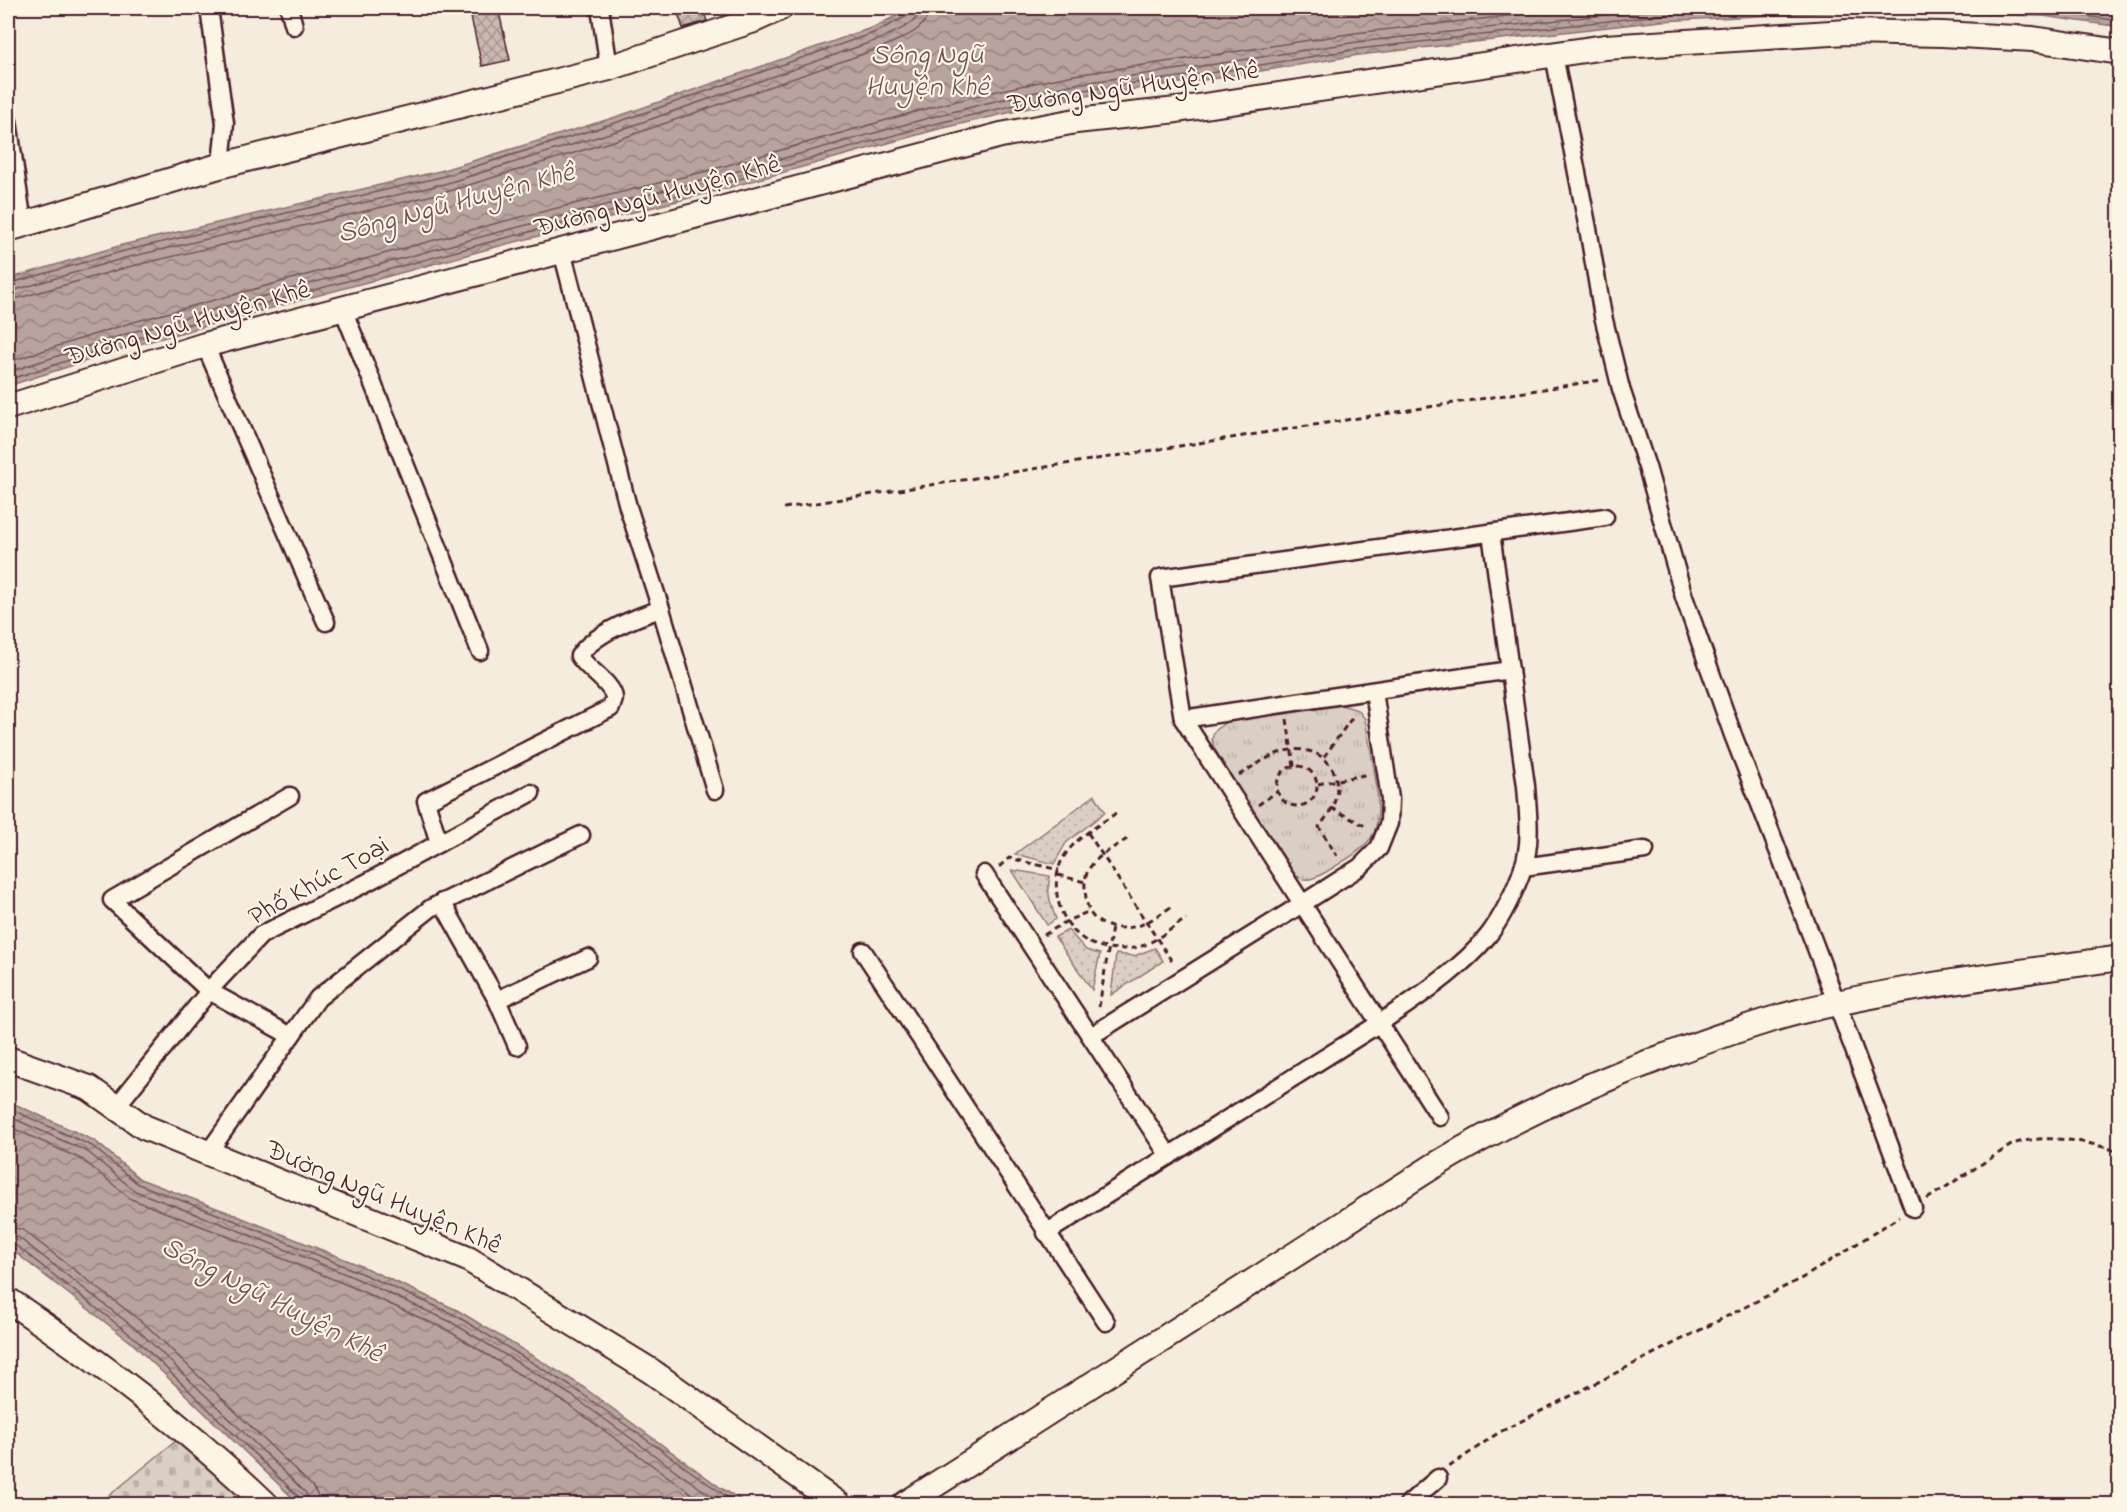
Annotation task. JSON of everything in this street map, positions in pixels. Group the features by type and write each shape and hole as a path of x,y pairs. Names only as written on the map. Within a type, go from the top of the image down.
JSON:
{"street":[{"path":"209,8 225,123 221,165"},
{"path":"289,8 294,27"},
{"path":"600,8 609,68"},
{"path":"8,121 15,226 221,165 609,68 753,20 780,8"},
{"name":"Đường Ngũ Huyện Khê","path":"8,407 205,345 1001,135 1076,121 1176,110 1605,47 1847,32 2033,39 2120,52"},
{"path":"1554,55 1603,316 1618,377 1647,467 1684,597 1714,685 1913,1208"},
{"path":"561,251 628,507 715,790"},
{"path":"342,309 480,651"},
{"path":"205,345 326,622"},
{"path":"1440,1117 1183,720 1160,578 1605,517"},
{"path":"1046,1233 1380,1023 1426,992 1462,962 1488,936 1508,901 1523,867 1529,827 1526,786 1491,533"},
{"path":"439,843 426,801 611,708 614,698 610,688 583,663 579,656 584,648 596,638 661,609"},
{"path":"1183,720 1510,670"},
{"path":"1091,1036 1360,867 1379,848 1389,823 1390,799 1374,691"},
{"name":"Phố Khúc Toại","path":"116,1107 209,991 261,935 364,884 531,793"},
{"path":"290,796 112,900 209,991 291,1036"},
{"path":"208,1153 318,998 431,908 582,835"},
{"path":"1523,867 1645,850"},
{"path":"991,871 1091,1036 1169,1156"},
{"path":"442,902 497,1000 517,1046"},
{"path":"863,951 1106,1322"},
{"path":"497,1000 588,958"},
{"path":"905,1504 1469,1144 1623,1071 1725,1034 1800,1012 1888,993 2120,958"},
{"name":"Đường Ngũ Huyện Khê","path":"8,1059 89,1088 144,1127 468,1259 651,1371 838,1504"},
{"path":"8,1300 56,1332 163,1412 266,1504"},
{"path":"1408,1504 1438,1478"}],"path":[{"path":"784,508 1618,377"},
{"path":"1324,757 1354,715"},
{"path":"1287,717 1294,766"},
{"path":"1239,775 1272,756 1292,750 1318,753 1324,757 1330,765 1336,791 1331,808 1319,827 1337,856"},
{"path":"1294,766 1308,768 1318,784 1315,797 1304,805 1290,805 1284,801 1278,791 1280,776 1294,766"},
{"path":"1318,784 1369,774"},
{"path":"1258,805 1278,791"},
{"path":"1331,808 1367,827"},
{"path":"1116,813 1071,847 1062,861 1058,873 1057,894 1060,908 1067,921 1088,942 1109,948 1133,948 1145,945 1186,919"},
{"path":"1088,833 1173,963"},
{"path":"1127,839 1093,864 1087,872 1086,896 1094,919 1112,927 1136,927 1171,907"},
{"path":"991,871 1009,858 1085,882"},
{"path":"1044,935 1090,911"},
{"path":"1099,1006 1112,927"},
{"path":"1438,1478 1456,1460 1498,1433 1806,1276 2013,1144 2036,1138 2107,1148 2120,1152"}],"green space":[{"path":"1341,705 1358,710 1365,719 1378,798 1376,828 1367,843 1356,853 1320,875 1305,879 1296,876 1286,867 1214,748 1212,739 1214,732 1229,719"},
{"path":"1095,795 1105,812 1066,843 1054,864 1015,854"},
{"path":"1012,870 1050,876 1049,893 1056,919 1047,925"},
{"path":"1068,930 1086,950 1100,954 1092,990 1055,937"},
{"path":"1155,948 1163,961 1111,995 1116,954 1134,956"},
{"path":"177,1440 250,1504 99,1504"}],"water":[{"name":"Sông Ngũ Huyện Khê","path":"911,8 2119,8 2120,27 2043,16 1931,12 1817,13 1661,21 1359,55 1218,78 1077,97 935,130 713,192 503,245 136,345 8,386 8,279 122,245 440,171 616,117 874,27"},
{"name":"Sông Ngũ Huyện Khê","path":"8,1101 95,1141 140,1179 359,1265 457,1310 579,1384 721,1488 748,1504 299,1504 132,1343 8,1247"}],"building":[{"path":"469,8 498,8 510,60 482,66"},
{"path":"676,8 702,8 707,21 683,28"}]}
